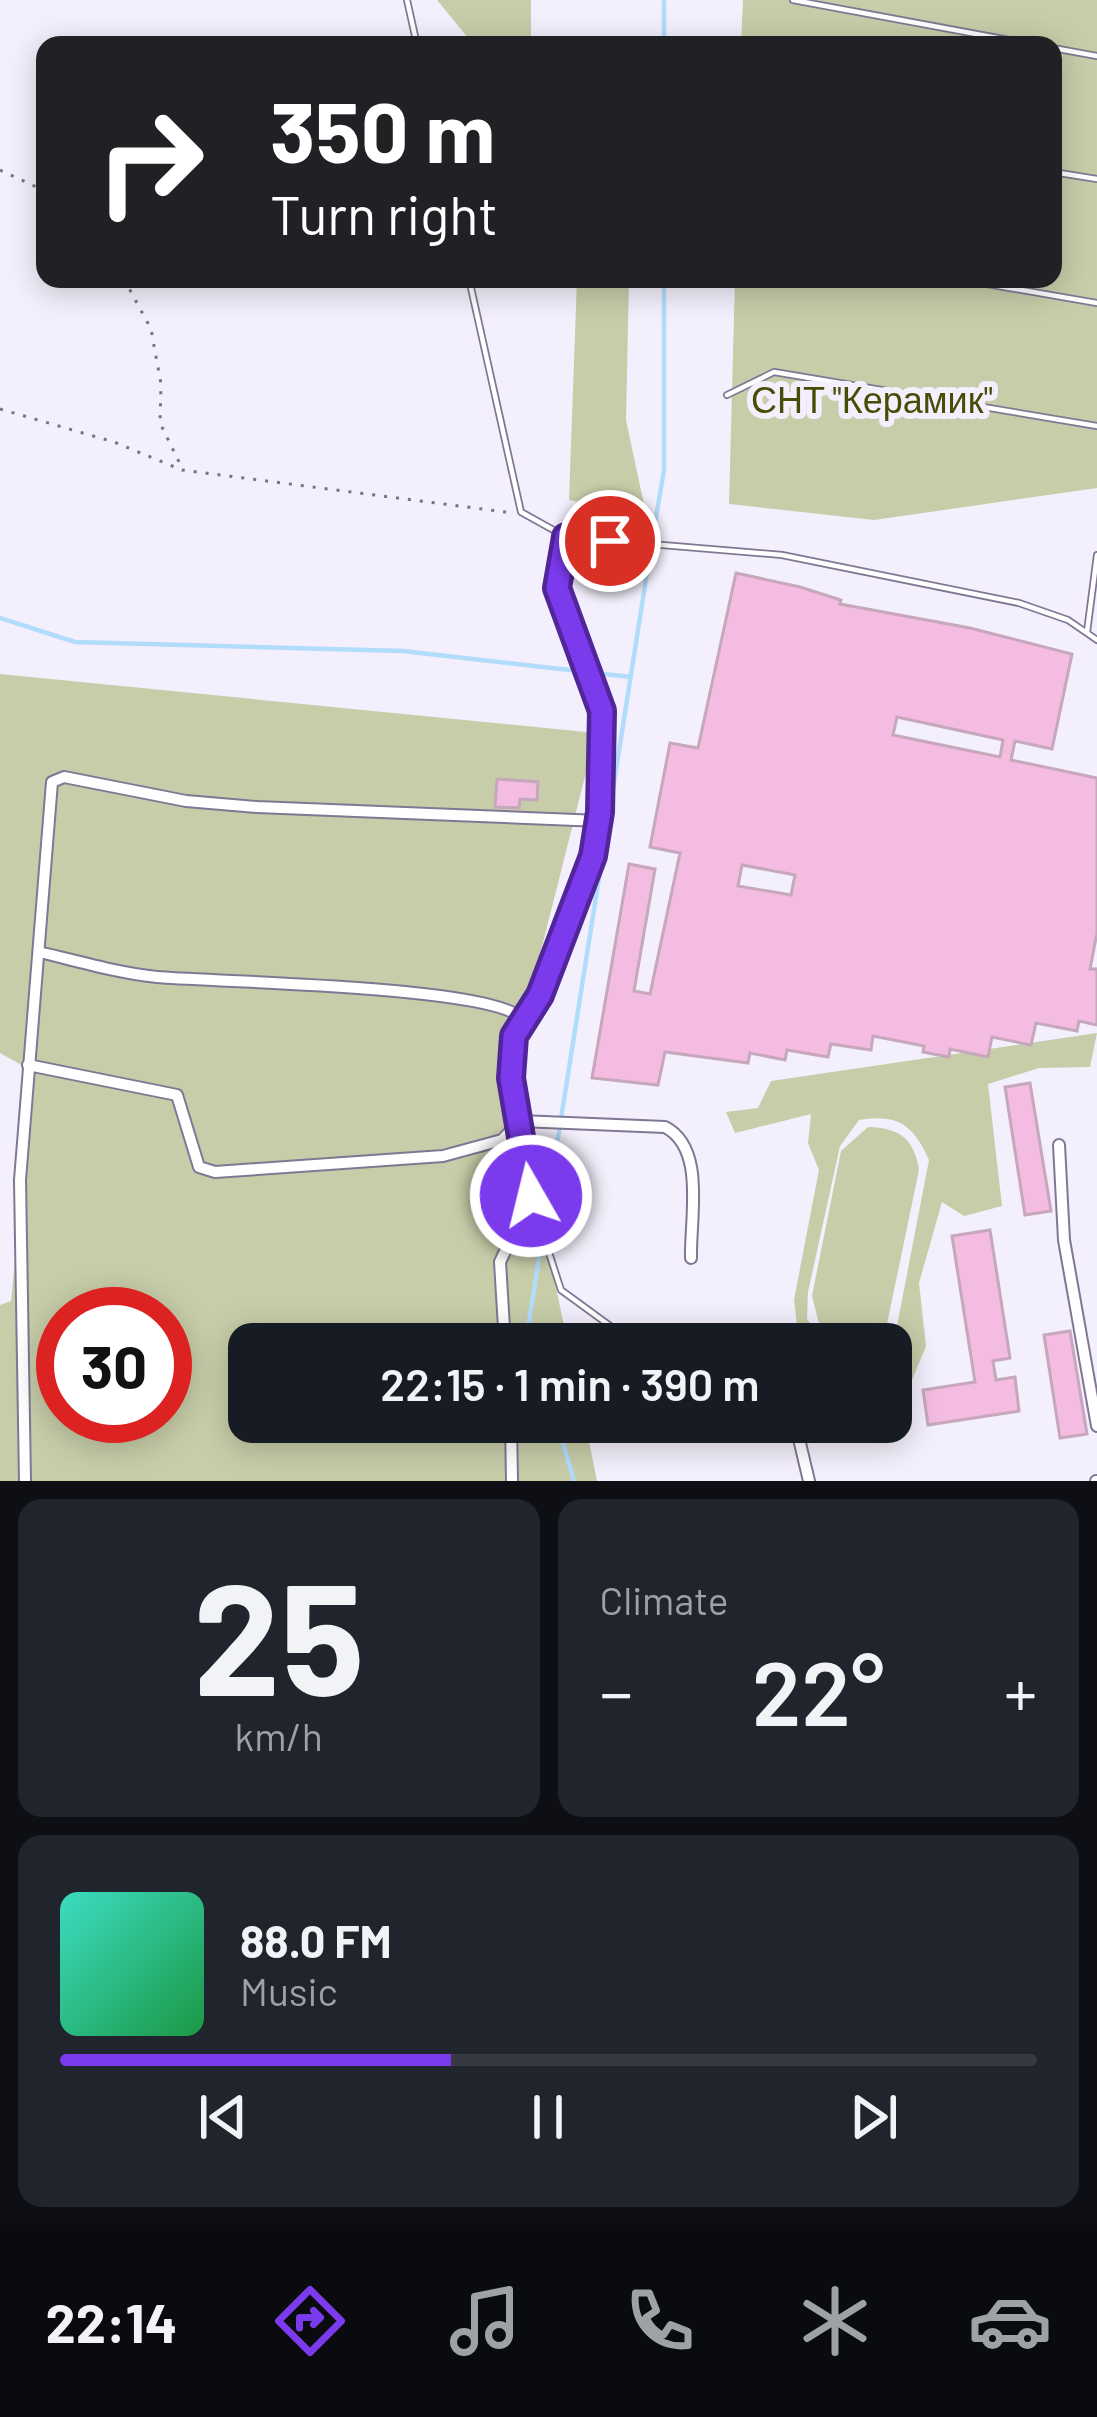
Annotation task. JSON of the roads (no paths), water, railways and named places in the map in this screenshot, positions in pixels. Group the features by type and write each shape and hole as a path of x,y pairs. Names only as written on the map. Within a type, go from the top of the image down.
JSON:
{"street":[{"path":"504,1323 500,1262 531,1196 511,1078 514,1036 540,995 593,856 599,821 602,711 557,588 566,537"},
{"path":"26,1481 19,1272 28,1065 47,796 57,778 257,807 599,821"},
{"path":"39,952 154,977 321,986 499,1005 522,1019"},
{"path":"28,1065 177,1095 199,1167 215,1172 443,1156 502,1140 520,1120 650,1123 680,1135 690,1152 691,1258"},
{"path":"1059,1145 1060,1214 1097,1426"},
{"path":"511,1443 512,1481"},
{"path":"800,1443 809,1481"}],"lane":[{"path":"407,0 415,36"},
{"path":"793,0 987,36"},
{"path":"1062,50 1097,56"},
{"path":"1062,173 1097,179"},
{"path":"471,288 520,512 566,537 782,555 1018,603 1068,620 1097,640"},
{"path":"1010,288 1097,303"},
{"path":"727,395 774,372 1097,426"},
{"path":"1087,634 1097,555"},
{"path":"531,1196 561,1289 607,1323"}],"waterway":[{"path":"664,0 664,36"},
{"path":"653,535 664,470 664,288"},
{"path":"529,1323 650,554"},
{"path":"0,618 75,642 403,651 631,677"},
{"path":"563,1443 574,1481"}],"park label":[{"name":"СНТ \"Керамик\"","path":"872,398"}]}
